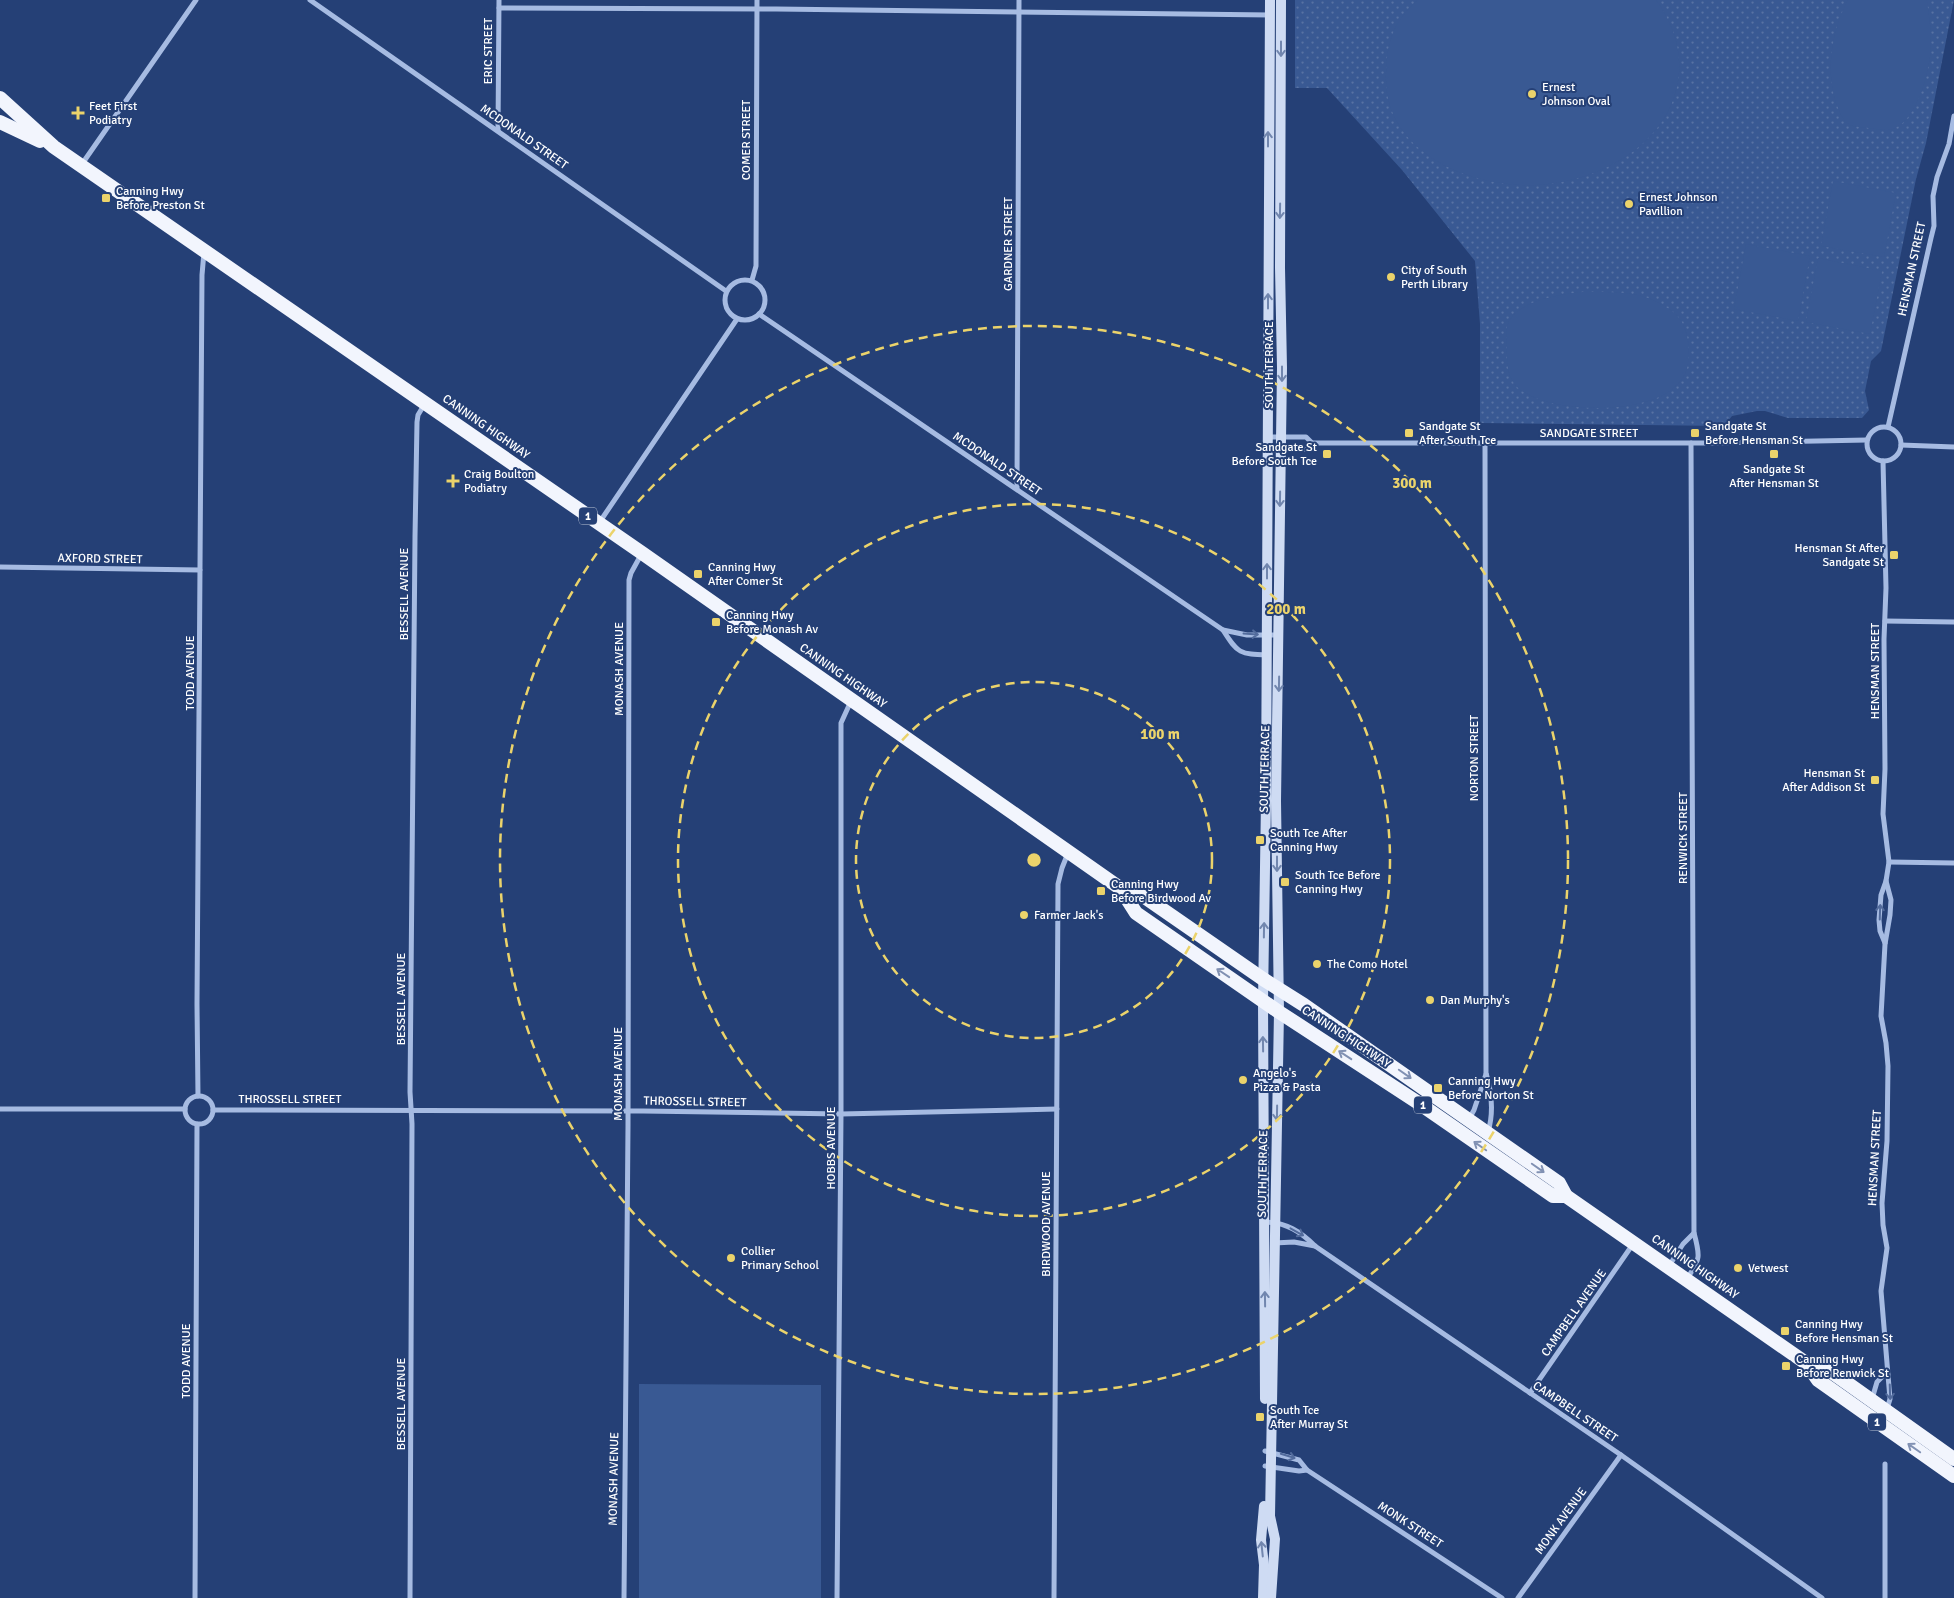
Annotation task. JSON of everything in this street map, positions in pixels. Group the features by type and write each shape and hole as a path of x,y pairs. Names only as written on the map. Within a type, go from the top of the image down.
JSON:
{"highway":[{"name":"CANNING HIGHWAY","path":"0,98 54,147 81,166 642,553 1120,888 1146,898 1559,1183 1566,1196 1806,1363 1818,1380 1954,1476"},
{"name":"CANNING HIGHWAY","path":"0,122 54,147"},
{"name":"CANNING HIGHWAY","path":"1120,888 1136,913 1278,1012 1420,1104 1553,1196 1566,1196"},
{"name":"CANNING HIGHWAY","path":"1806,1363 1826,1368 1871,1402 1954,1459"}],"main road":[{"name":"SOUTH TERRACE","path":"1270,0 1263,1001 1270,1222 1268,1467 1270,1516 1275,1539 1271,1598"},
{"name":"SOUTH TERRACE","path":"1270,1222 1278,1012 1276,801 1280,655 1281,0"},
{"name":"SOUTH TERRACE","path":"1263,1598 1261,1540 1268,1467"}],"street":[{"path":"81,166 196,0"},
{"name":"MCDONALD STREET","path":"310,0 726,292"},
{"name":"ERIC STREET","path":"498,131 499,0"},
{"name":"COMER STREET","path":"752,280 756,266 757,0"},
{"name":"GARDNER STREET","path":"1017,489 1019,0"},
{"path":"499,8 757,9 1281,16"},
{"name":"HENSMAN STREET","path":"1888,427 1932,232 1933,196 1937,177 1948,144 1954,116"},
{"name":"TODD AVENUE","path":"198,1096 202,275 204,250"},
{"path":"742,279 752,280 758,284 765,296 765,304 759,314 746,320 738,319 727,310 724,303 726,292 736,281 742,279"},
{"name":"MCDONALD STREET","path":"759,314 1223,630 1246,635 1279,635"},
{"path":"599,524 738,319"},
{"name":"BESSELL AVENUE","path":"410,1598 414,537 417,422 419,413 426,403"},
{"path":"1888,427 1896,431 1901,445 1897,455 1883,461 1872,456 1867,446 1867,440 1872,431 1877,428 1888,427"},
{"name":"SANDGATE STREET","path":"1268,438 1306,437 1312,443 1692,443 1867,440"},
{"name":"SANDGATE STREET","path":"1268,450 1306,449 1312,443"},
{"name":"NORTON STREET","path":"1485,443 1486,1073 1492,1092 1491,1122 1488,1133"},
{"name":"RENWICK STREET","path":"1686,1280 1698,1264 1698,1248 1694,1233 1692,443"},
{"path":"1901,445 1954,447"},
{"name":"HENSMAN STREET","path":"1883,461 1886,588 1883,814 1888,862 1886,881 1879,908 1880,931 1885,944"},
{"name":"MONASH AVENUE","path":"624,1598 628,1111 629,580 642,553"},
{"name":"AXFORD STREET","path":"0,567 200,570"},
{"path":"1885,621 1954,622"},
{"name":"MCDONALD STREET","path":"1223,630 1235,649 1242,653 1280,655"},
{"name":"HOBBS AVENUE","path":"837,1598 841,1114 841,723 852,700"},
{"name":"BIRDWOOD AVENUE","path":"1054,1598 1058,884 1068,852"},
{"path":"1888,862 1954,863"},
{"name":"HENSMAN STREET","path":"1882,1425 1890,1399 1881,1291 1887,1248 1882,1214 1888,1053 1881,1016 1885,944 1891,908 1890,891 1886,881"},
{"name":"NORTON STREET","path":"1468,1120 1474,1110 1486,1073"},
{"path":"198,1096 210,1102 213,1110 208,1121 197,1124 189,1121 184,1109 190,1099 198,1096"},
{"path":"0,1109 184,1109"},
{"name":"THROSSELL STREET","path":"213,1110 411,1109 841,1114 1057,1109"},
{"name":"TODD AVENUE","path":"195,1598 197,1124"},
{"name":"CAMPBELL STREET","path":"1270,1222 1303,1234 1315,1246 1621,1455 1822,1598"},
{"path":"1669,1268 1683,1244 1694,1233"},
{"name":"CAMPBELL STREET","path":"1270,1242 1294,1242 1315,1246"},
{"name":"CAMPBELL AVENUE","path":"1530,1393 1634,1243"},
{"path":"1867,1416 1877,1382 1887,1372"},
{"name":"MONK STREET","path":"1268,1452 1299,1460 1307,1470 1502,1598"},
{"name":"MONK AVENUE","path":"1518,1598 1621,1455"},
{"path":"1885,1464 1885,1598"},
{"path":"1268,1467 1299,1471 1307,1470"}],"shaded area":[{"path":"1295,0 1954,0 1926,143 1916,179 1881,351 1871,361 1865,391 1869,410 1862,418 1788,418 1765,411 1757,411 1732,416 1724,426 1480,423 1480,324 1475,261 1402,170 1327,88 1295,88"},
{"name":"Ernest Johnson Oval","path":"1418,0 1656,0 1672,28 1678,49 1678,81 1672,104 1660,124 1645,142 1605,168 1583,177 1537,185 1487,180 1462,173 1438,162 1418,147 1401,129 1390,107 1386,81 1389,46 1402,17"},
{"path":"1848,0 1927,1 1931,43 1926,77 1911,113 1895,128 1882,130 1850,125 1842,117 1834,97 1831,69 1834,40 1837,26"},
{"path":"1833,181 1896,193 1884,257 1821,246"},
{"path":"1746,244 1810,256 1798,321 1734,309"},
{"path":"1818,258 1882,271 1870,334 1806,322"},
{"path":"1583,292 1614,292 1645,297 1676,314 1686,331 1689,357 1685,373 1675,387 1663,395 1634,405 1584,408 1550,403 1535,398 1522,391 1514,383 1508,364 1506,333 1511,318 1518,311 1539,300"},
{"path":"639,1384 821,1385 821,1598 639,1598"}],"place":[{"name":"Ernest Johnson Oval","path":"1532,94"},
{"name":"Feet First Podiatry","path":"78,113"},
{"name":"Canning Hwy Before Preston St","path":"106,198"},
{"name":"Ernest Johnson Pavillion","path":"1629,204"},
{"name":"City of South Perth Library","path":"1391,277"},
{"name":"Sandgate St After South Tce","path":"1409,433"},
{"name":"Sandgate St Before Hensman St","path":"1695,433"},
{"name":"Sandgate St Before South Tce","path":"1327,454"},
{"name":"Sandgate St After Hensman St","path":"1774,454"},
{"name":"Craig Boulton Podiatry","path":"453,481"},
{"name":"Hensman St After Sandgate St","path":"1894,555"},
{"name":"Canning Hwy After Comer St","path":"698,574"},
{"name":"Canning Hwy Before Monash Av","path":"716,622"},
{"name":"Hensman St After Addison St","path":"1875,780"},
{"name":"South Tce After Canning Hwy","path":"1260,840"},
{"name":"South Tce Before Canning Hwy","path":"1285,882"},
{"name":"Canning Hwy Before Birdwood Av","path":"1101,891"},
{"name":"Farmer Jack's","path":"1024,915"},
{"name":"The Como Hotel","path":"1317,964"},
{"name":"Dan Murphy's","path":"1430,1000"},
{"name":"Angelo's Pizza & Pasta","path":"1243,1080"},
{"name":"Canning Hwy Before Norton St","path":"1438,1088"},
{"name":"Collier Primary School","path":"731,1258"},
{"name":"Vetwest","path":"1738,1268"},
{"name":"Canning Hwy Before Hensman St","path":"1785,1331"},
{"name":"Canning Hwy Before Renwick St","path":"1786,1366"},
{"name":"South Tce After Murray St","path":"1260,1417"}]}
